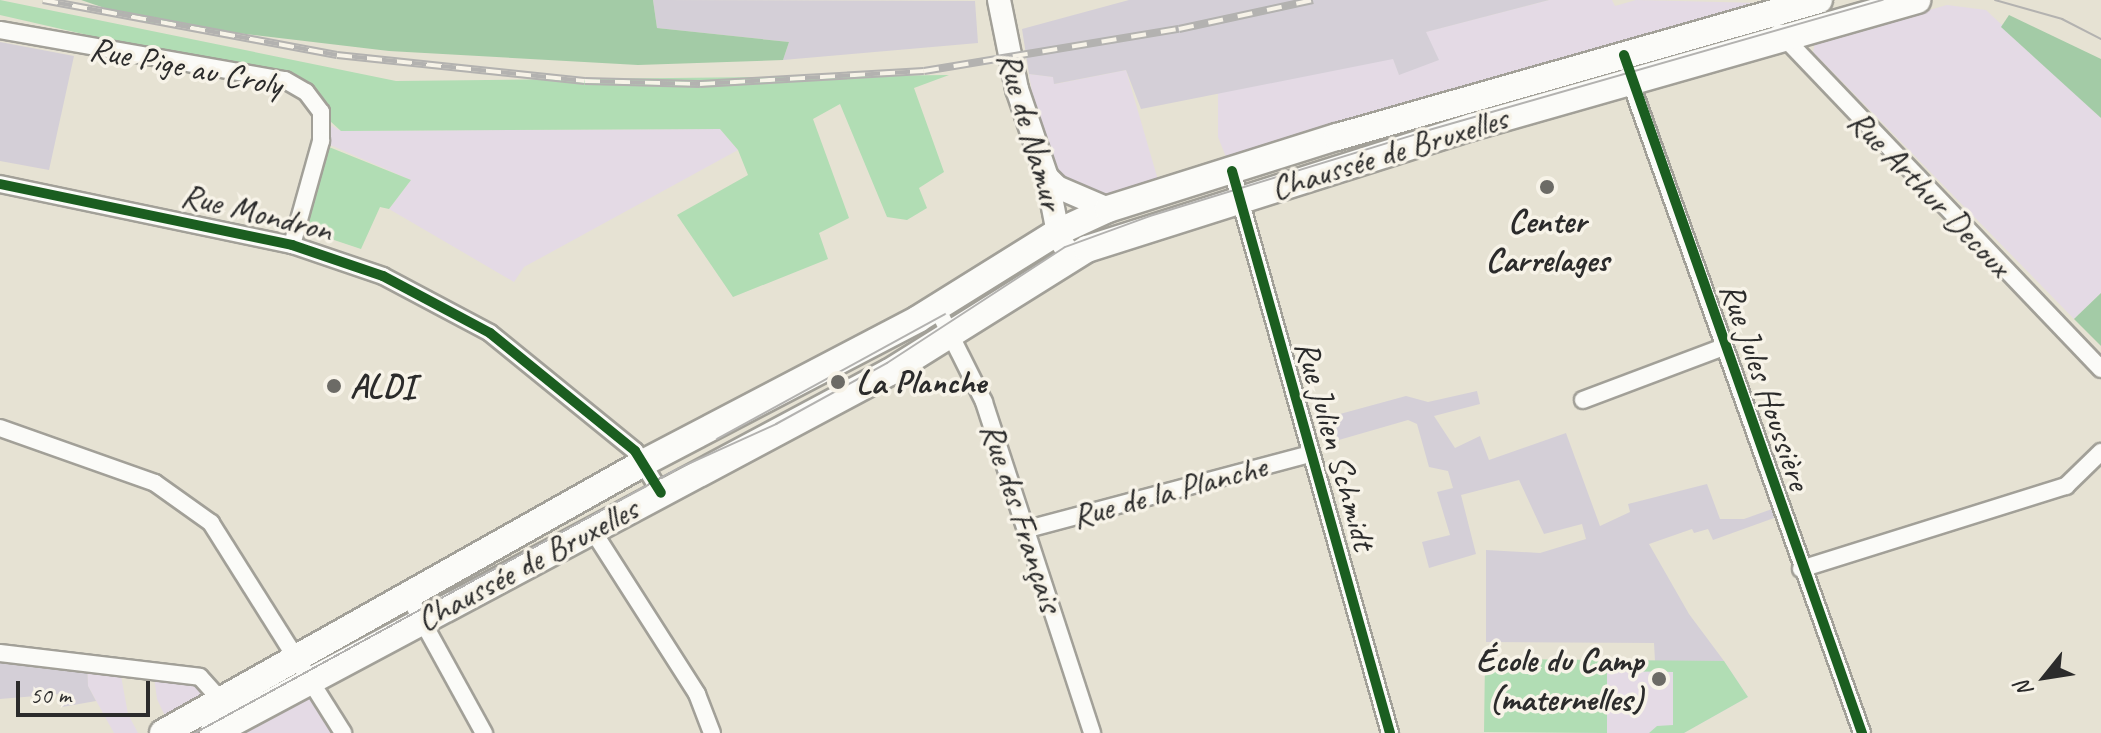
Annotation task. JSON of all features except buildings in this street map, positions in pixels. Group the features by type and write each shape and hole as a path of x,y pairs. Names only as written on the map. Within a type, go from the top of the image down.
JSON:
{"main road":[{"name":"Rue de Namur","path":"999,0 1009,59 1047,177 1058,232 1072,259"},
{"name":"Chaussée de Bruxelles","path":"163,733 229,710 304,670 421,620 951,338 1072,259 1627,68 1763,14 1819,0"},
{"name":"Chaussée de Bruxelles","path":"304,670 408,595 645,462 937,308 1058,232 1108,209 1232,171 1627,68 1782,36 1917,0"},
{"path":"1047,177 1057,187 1108,209"},
{"name":"Chaussée de Bruxelles","path":"213,733 229,710"}],"street":[{"name":"Rue Arthur Decoux","path":"1763,14 2101,369"},
{"name":"Rue Pige au Croly","path":"0,30 285,80 306,92 321,112 321,141 292,245"},
{"name":"Rue Jules Houssière","path":"1627,68 1801,569 1862,733"},
{"name":"Rue Julien Schmidt","path":"1232,171 1309,454 1390,733"},
{"name":"Rue Mondron","path":"0,184 292,245 383,276 490,333 645,462 661,493"},
{"name":"Rue des Français","path":"937,308 984,402 1028,529 1092,733"},
{"path":"1583,400 1723,347"},
{"path":"0,428 155,483 211,523 343,733"},
{"path":"1801,569 2066,486 2101,452"},
{"name":"Rue de la Planche","path":"1028,529 1309,454"},
{"path":"591,528 697,694 712,733"},
{"path":"408,595 484,733"},
{"path":"0,653 200,677 229,710"}],"shaded area":[{"path":"653,0 975,1 978,43 783,60 789,42 657,28"},
{"path":"1129,0 1549,0 1426,32 1439,60 1399,75 1393,59 1141,109 1126,70 1054,84 1053,77 1029,74 1022,29"},
{"path":"1549,0 1612,0 1615,6 1636,0 1761,3 1228,162 1218,137 1218,92 1393,58 1399,74 1425,32"},
{"path":"1947,5 1986,10 2101,118 2101,293 2074,319 1813,52 1815,42"},
{"path":"0,42 74,56 49,170 0,161"},
{"path":"1126,70 1158,180 1117,195 1074,196 1041,149 1029,74 1053,77 1055,84"},
{"path":"321,120 341,131 720,129 738,150 524,267 514,282 389,209 411,180 321,141"},
{"path":"1477,391 1480,404 1434,416 1455,448 1480,436 1489,460 1566,433 1600,526 1630,512 1628,504 1707,484 1720,519 1744,519 1772,509 1774,518 1713,540 1708,529 1694,533 1692,529 1649,544 1689,614 1724,661 1655,661 1654,643 1486,642 1486,550 1540,553 1586,539 1582,524 1544,534 1519,480 1461,495 1476,554 1429,568 1422,542 1450,535 1437,492 1453,488 1448,471 1429,467 1417,424 1408,420 1325,444 1318,420 1406,396 1428,402"},
{"path":"0,653 87,661 88,686 96,701 62,707 60,694 0,699"},
{"name":"École du Camp (maternelles)","path":"1581,660 1724,661 1748,697 1684,733 1581,733"},
{"path":"87,661 119,665 128,714 138,733 114,733 88,686"},
{"path":"153,670 200,677 237,719 211,720 173,733 157,699"},
{"path":"311,679 334,733 220,733"}],"green space":[{"path":"0,0 396,81 949,75 914,88 944,172 919,188 927,208 907,220 887,217 840,104 813,119 849,218 819,233 828,259 733,297 677,215 748,175 738,150 720,129 341,131 285,80 0,15"},
{"path":"81,0 653,0 657,28 789,42 783,60 638,65 389,51 146,22"},
{"path":"2009,15 2101,59 2101,118 2001,27"},
{"path":"329,147 411,180 389,209 380,207 361,249 304,230"},
{"path":"2101,293 2101,346 2074,319"},
{"path":"1485,659 1724,661 1748,697 1684,733 1649,733 1657,726 1673,725 1673,672 1607,671 1607,733 1484,732"}],"tram line":[{"path":"195,733 677,469 776,424 887,363 1065,247 1150,216 1429,130 1883,0"},
{"path":"1995,0 2062,19 2101,39"},
{"path":"717,439 945,314"}],"railway":[{"path":"43,0 337,55 585,81 700,84 924,71 1179,29 1313,0"}],"cycle path":[{"path":"1624,55 1862,733"},
{"path":"1232,171 1390,733"},
{"path":"0,184 292,245 383,276 490,333 635,451 661,493"}],"place":[{"name":"Center Carrelages","path":"1547,187"},
{"name":"La Planche","path":"838,382"},
{"name":"ALDI","path":"334,386"},
{"name":"École du Camp (maternelles)","path":"1659,679"}]}
